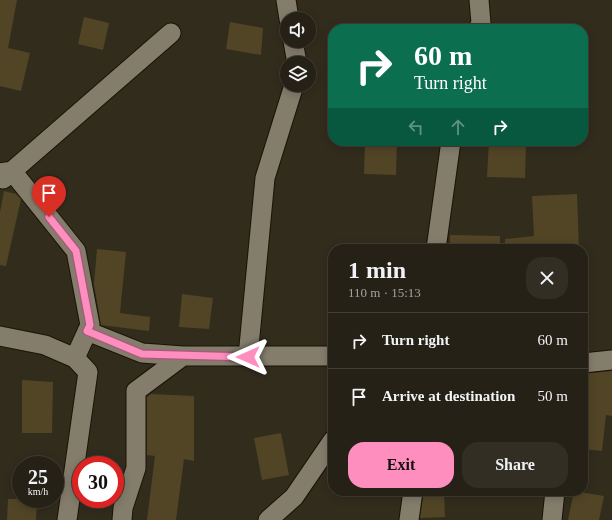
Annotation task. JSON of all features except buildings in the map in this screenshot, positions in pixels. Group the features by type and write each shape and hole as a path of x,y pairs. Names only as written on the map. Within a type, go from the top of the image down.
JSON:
{"street":[{"path":"286,0 288,12"},
{"path":"480,0 480,24"},
{"path":"75,358 90,325 76,251 4,175 171,33"},
{"path":"248,357 265,178 292,92"},
{"path":"437,244 450,146"},
{"path":"87,331 142,354 248,357 328,356"},
{"path":"0,336 45,345 75,358 88,372 67,520"},
{"path":"122,520 123,508 136,468 136,391 183,356"},
{"path":"588,362 612,360"},
{"path":"268,520 294,497 328,447"},
{"path":"409,520 412,496"},
{"path":"552,520 554,496"}],"route":[{"path":"49,217 76,251 90,325 87,331 142,354 248,357"}]}
